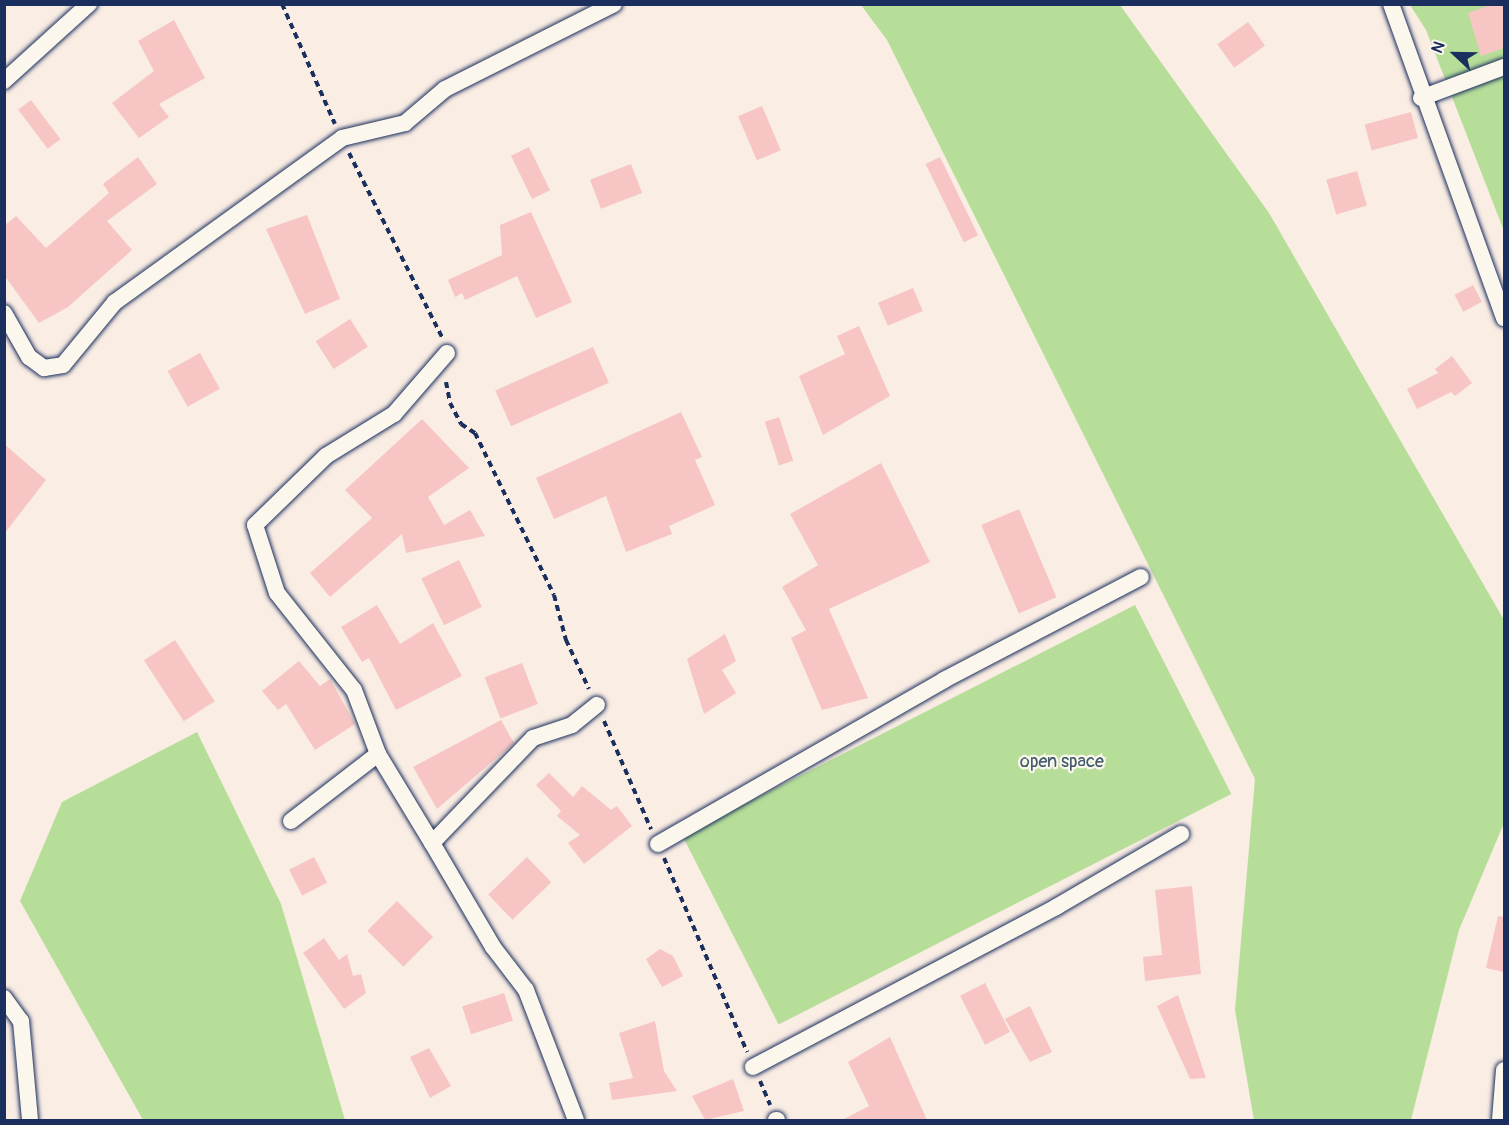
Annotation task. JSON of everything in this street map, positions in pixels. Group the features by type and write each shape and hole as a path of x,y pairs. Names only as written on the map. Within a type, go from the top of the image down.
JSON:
{"street":[{"path":"4,81 89,4"},
{"path":"4,313 29,357 44,368 63,365 115,302 342,138 405,123 445,89 614,4"},
{"path":"1391,4 1421,98 1504,317"},
{"path":"1421,98 1504,67"},
{"path":"447,353 394,414 326,456 255,525 277,593 354,690 378,754 493,947 526,990 576,1120"},
{"path":"658,844 944,680 1141,577"},
{"path":"432,843 533,738 572,725 597,705"},
{"path":"291,821 378,754"},
{"path":"753,1067 1056,907 1181,834"},
{"path":"4,998 21,1021 30,1120"},
{"path":"1500,1120 1504,1070"}],"path":[{"path":"282,4 342,138 447,353 450,403 461,424 475,433 554,595 566,640 597,705 777,1120"}],"green space":[{"path":"861,5 1120,5 1269,213 1504,620 1504,823 1459,930 1411,1120 1254,1120 1235,1010 1255,779 887,40"},
{"path":"1410,5 1504,5 1504,231 1426,30"},
{"name":"open space","path":"1135,605 1231,794 779,1025 682,836"},
{"path":"197,732 281,904 345,1120 143,1120 20,901 62,802"}],"building":[{"path":"1493,4 1504,4 1504,48 1481,56 1468,13"},
{"path":"174,20 205,78 159,104 169,117 139,138 112,103 154,71 138,41"},
{"path":"1248,22 1265,45 1234,68 1217,44"},
{"path":"31,100 60,139 48,149 18,110"},
{"path":"762,106 781,150 757,160 738,116"},
{"path":"1411,112 1418,138 1372,151 1365,124"},
{"path":"529,147 550,190 532,199 511,156"},
{"path":"138,157 157,184 107,221 132,250 68,307 39,323 4,275 4,226 16,216 46,248 109,193 103,184"},
{"path":"940,157 978,235 964,242 926,164"},
{"path":"631,164 642,193 601,209 590,180"},
{"path":"1357,171 1367,206 1336,214 1326,180"},
{"path":"531,212 572,302 536,318 517,276 465,300 462,293 455,297 448,280 502,255 500,225"},
{"path":"307,215 340,299 305,314 266,229"},
{"path":"1473,285 1482,302 1463,312 1454,295"},
{"path":"913,288 923,311 888,326 878,303"},
{"path":"350,319 368,347 334,369 316,341"},
{"path":"859,326 890,396 823,435 799,376 845,354 837,336"},
{"path":"593,347 609,383 511,426 495,391"},
{"path":"200,353 220,389 188,407 168,371"},
{"path":"1452,356 1472,383 1455,396 1451,392 1417,409 1407,389 1438,373 1435,369"},
{"path":"681,412 702,457 695,460 715,505 669,526 672,534 626,552 606,496 554,519 536,478"},
{"path":"779,417 793,461 779,465 765,422"},
{"path":"422,419 469,468 428,497 444,525 470,510 485,536 406,553 402,534 330,597 310,573 372,518 345,490"},
{"path":"4,444 46,480 4,534"},
{"path":"881,463 930,562 829,609 868,698 822,710 791,638 806,630 782,587 818,565 790,514"},
{"path":"1019,509 1057,597 1019,613 981,525"},
{"path":"459,560 482,607 444,625 421,578"},
{"path":"377,605 400,644 433,623 462,676 396,710 369,658 362,662 341,627"},
{"path":"725,634 736,661 722,670 736,693 704,714 687,659"},
{"path":"175,640 215,701 184,721 144,660"},
{"path":"299,661 320,686 330,679 355,724 315,750 286,704 278,710 262,691"},
{"path":"522,663 538,704 500,718 485,677"},
{"path":"501,720 514,743 437,809 413,767"},
{"path":"549,773 573,797 582,786 611,810 617,806 632,826 584,864 568,843 580,835 557,816 561,811 536,785"},
{"path":"314,857 327,883 302,896 289,870"},
{"path":"527,857 551,882 512,920 488,895"},
{"path":"1192,886 1201,974 1145,981 1143,957 1162,955 1155,890"},
{"path":"397,901 433,937 403,967 367,931"},
{"path":"1498,916 1504,917 1504,972 1486,968"},
{"path":"324,938 339,960 347,954 353,976 361,974 366,993 344,1009 303,953"},
{"path":"660,949 673,956 683,976 662,987 646,959"},
{"path":"985,983 1010,1032 985,1045 960,996"},
{"path":"504,993 513,1021 471,1034 462,1007"},
{"path":"1178,995 1206,1078 1190,1079 1157,1006"},
{"path":"1030,1006 1052,1052 1030,1062 1005,1019"},
{"path":"655,1021 664,1071 677,1091 612,1100 609,1083 633,1078 619,1033"},
{"path":"890,1037 927,1120 842,1120 869,1106 848,1062"},
{"path":"429,1048 451,1086 430,1098 410,1057"},
{"path":"733,1079 744,1111 705,1120 692,1096"}]}
